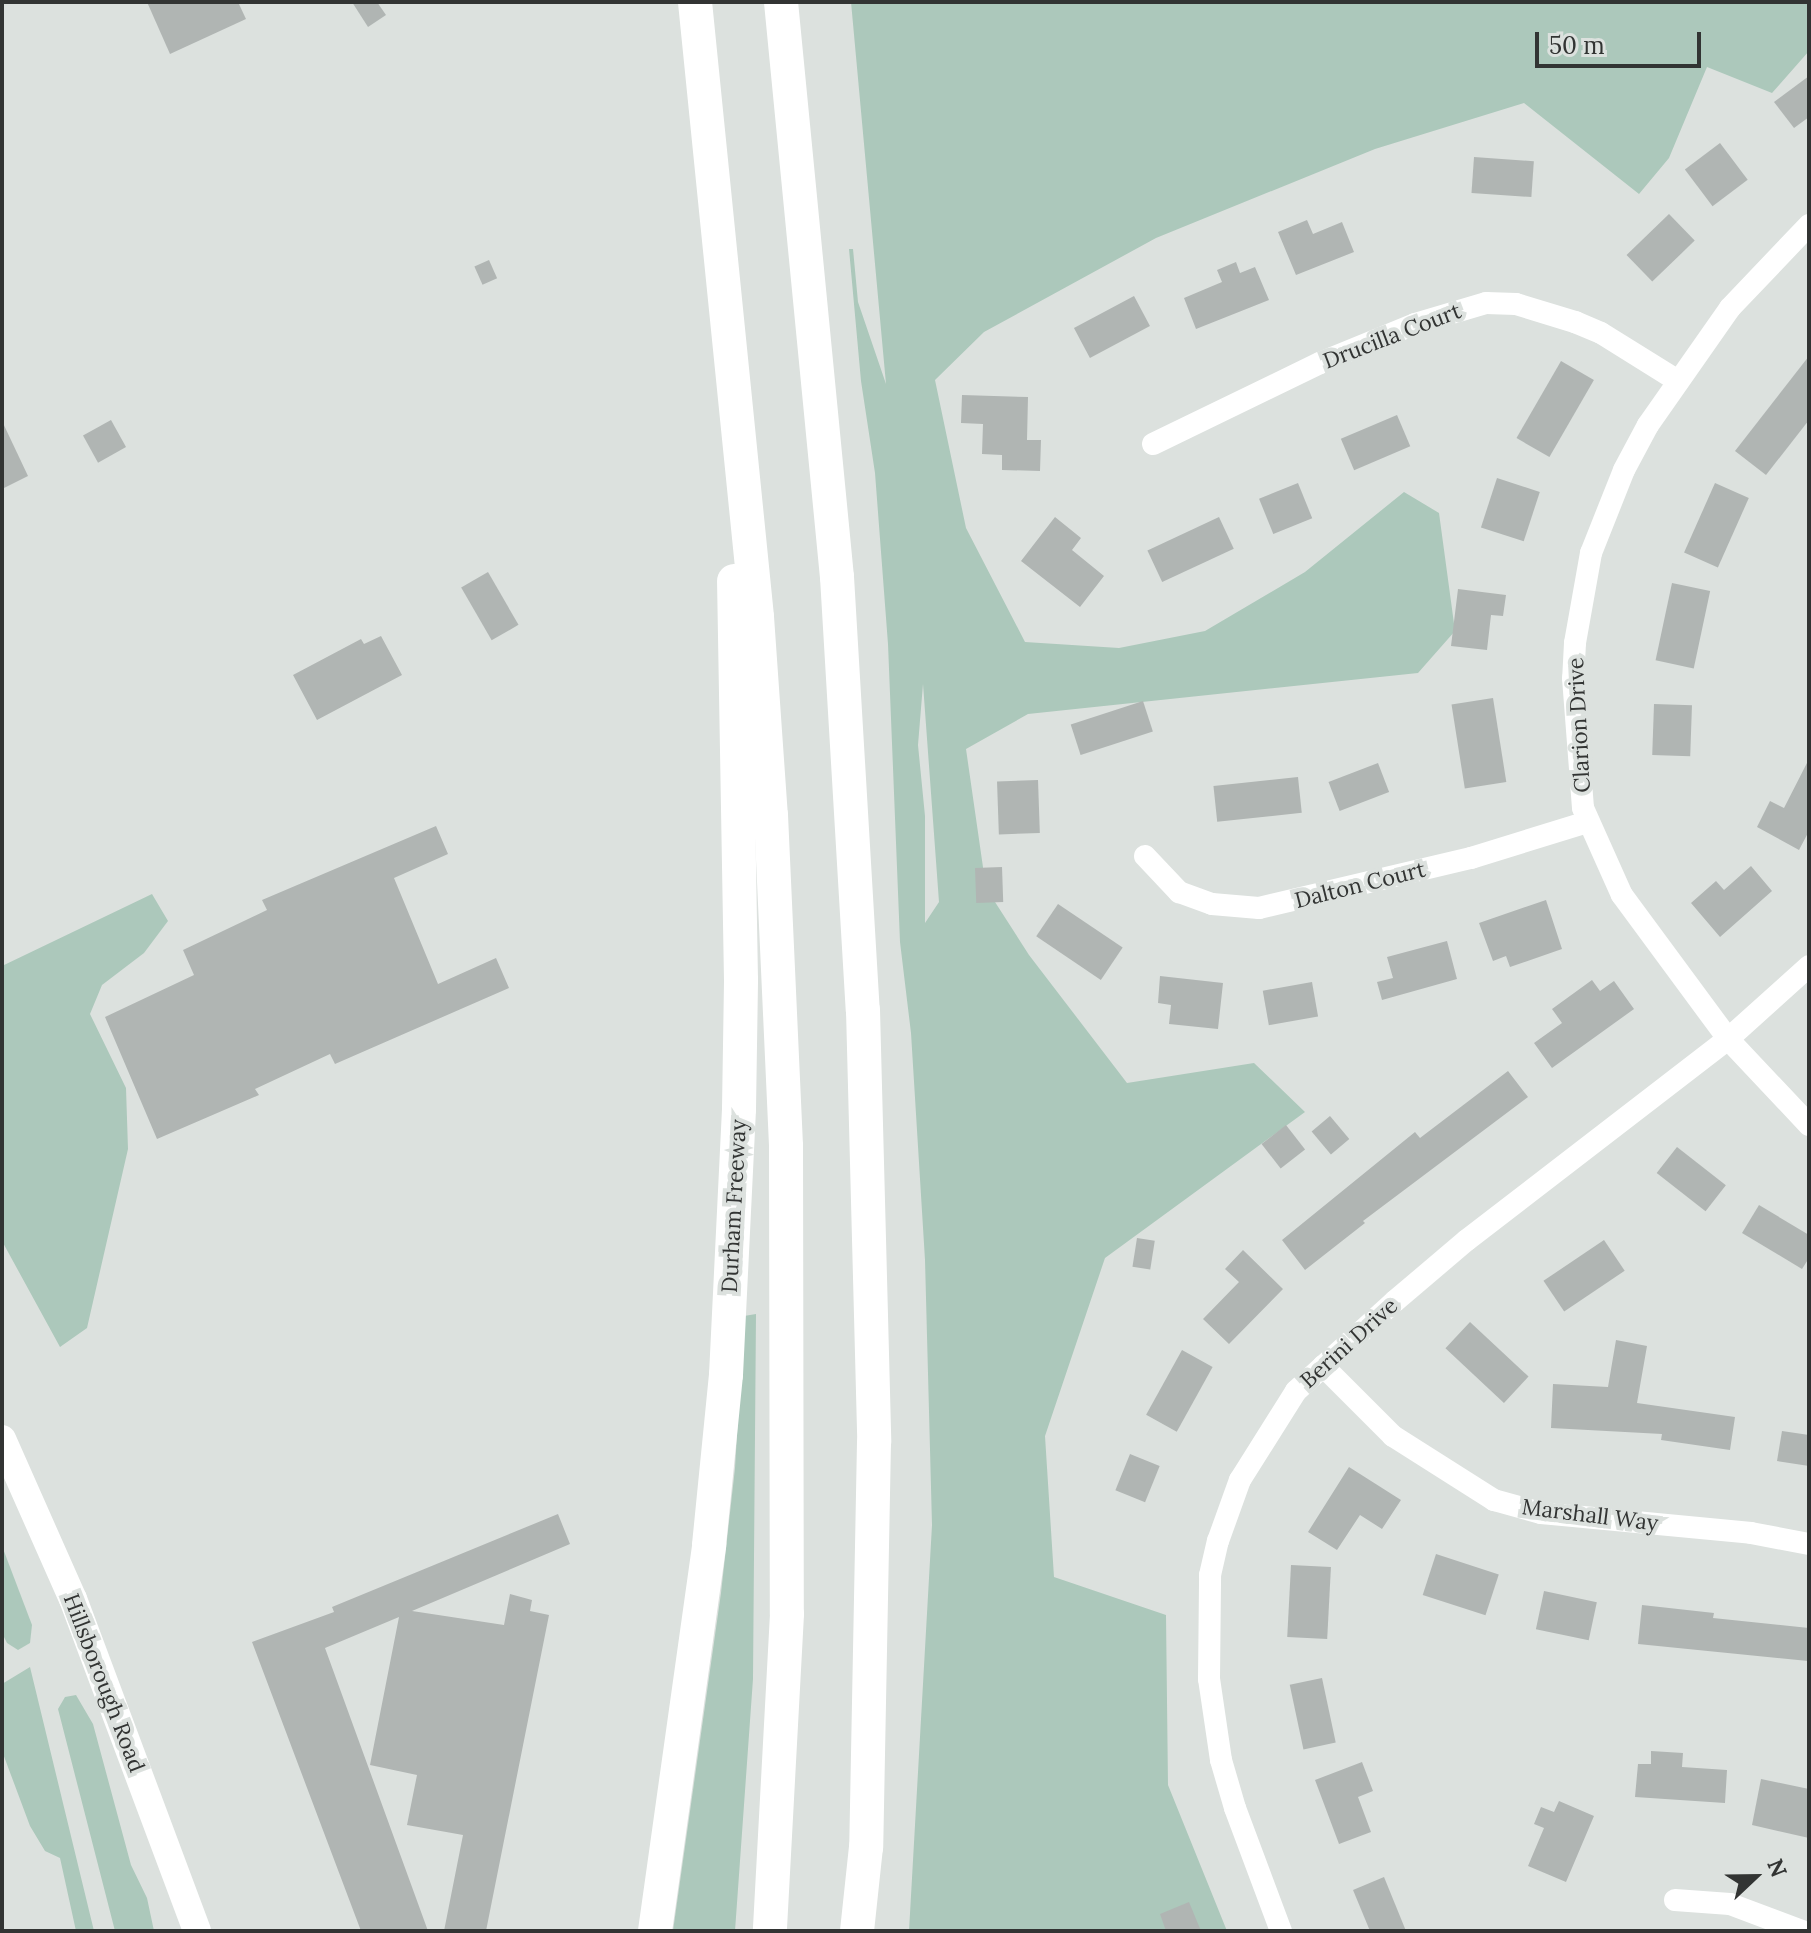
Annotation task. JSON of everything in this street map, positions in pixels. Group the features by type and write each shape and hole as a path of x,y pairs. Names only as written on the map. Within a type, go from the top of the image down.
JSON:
{"highway":[{"path":"695,2 744,477 771,815 788,1262 787,1614 770,1931"},
{"path":"781,2 837,577 863,1010 874,1442 866,1847 857,1931"},
{"name":"Durham Freeway","path":"655,1931 709,1545 726,1375 739,1109 741,980 733,571 744,477"},
{"path":"866,1847 880,1931"}],"main road":[{"name":"Hillsborough Road","path":"2,1439 73,1599 197,1931"}],"street":[{"name":"Clarion Drive","path":"1809,225 1730,308 1648,425 1624,470 1591,553 1575,643 1573,678 1587,822 1622,895 1728,1039 1809,1125"},
{"name":"Drucilla Court","path":"1153,444 1320,363 1415,324 1486,303 1516,304 1575,322 1601,333 1678,381"},
{"name":"Dalton Court","path":"1145,856 1187,896 1230,907 1259,908 1471,858 1587,822"},
{"name":"Berini Drive","path":"1281,1931 1235,1808 1221,1760 1209,1679 1209,1593 1218,1541 1240,1480 1296,1391 1323,1366 1467,1240 1728,1039 1809,966"},
{"name":"Marshall Way","path":"1323,1366 1393,1436 1494,1500 1541,1513 1751,1533 1809,1544"},
{"path":"1675,1900 1730,1904 1802,1931"}],"green space":[{"path":"851,2 1809,2 1809,51 1772,93 1707,67 1669,158 1639,194 1524,103 1375,149 1156,238 984,332 935,380 966,528 1025,642 1119,648 1205,631 1305,572 1404,492 1439,513 1455,631 1418,673 1028,714 966,749 986,888 1029,955 1127,1083 1254,1063 1305,1112 1105,1258 1045,1436 1054,1577 1166,1615 1168,1785 1227,1931 909,1931 932,1525 925,1260 911,1033 900,942 888,644 875,473 861,381 849,249 853,249 858,302 886,384","holes":["923,684 939,902 925,923 925,816 918,745"]},
{"path":"152,894 168,921 144,953 102,985 90,1014 126,1088 128,1149 87,1328 60,1347 2,1241 2,966"},
{"path":"756,1314 753,1679 735,1931 673,1931 721,1593 735,1468 744,1316"},
{"path":"2,1546 32,1625 30,1643 18,1650 7,1643 2,1633"},
{"path":"30,1667 94,1931 76,1931 60,1858 45,1851 30,1826 2,1751 2,1684"},
{"path":"76,1695 93,1724 131,1865 147,1898 154,1931 115,1931 58,1709 65,1697"}],"building":[{"path":"147,2 238,2 246,19 170,54"},
{"path":"352,2 377,2 386,15 368,27"},
{"path":"1809,76 1809,117 1794,128 1774,102"},
{"path":"1720,143 1748,180 1713,206 1685,169"},
{"path":"1474,157 1534,161 1531,197 1471,193"},
{"path":"1669,214 1695,241 1652,282 1627,255"},
{"path":"1307,220 1313,234 1342,222 1354,252 1296,275 1278,232"},
{"path":"489,260 497,278 483,285 474,267"},
{"path":"1236,262 1240,273 1255,267 1269,300 1196,329 1184,298 1222,282 1217,270"},
{"path":"1134,296 1150,326 1090,358 1074,328"},
{"path":"1809,356 1809,420 1766,475 1735,451"},
{"path":"1561,361 1594,380 1549,457 1516,438"},
{"path":"962,395 1028,397 1027,440 1041,440 1040,471 1002,470 1002,455 982,454 983,424 961,423"},
{"path":"1397,415 1410,446 1354,470 1341,439"},
{"path":"111,420 126,447 98,463 83,436"},
{"path":"2,421 28,476 2,489"},
{"path":"1497,478 1540,492 1524,541 1481,527"},
{"path":"1298,483 1312,518 1273,534 1259,499"},
{"path":"1715,483 1749,498 1718,567 1684,552"},
{"path":"1055,517 1081,538 1072,550 1104,576 1080,607 1021,561"},
{"path":"1219,517 1234,549 1162,582 1147,550"},
{"path":"488,572 518,625 492,640 461,588"},
{"path":"1672,583 1710,591 1694,668 1656,660"},
{"path":"1458,589 1506,595 1503,616 1491,615 1487,650 1451,646"},
{"path":"381,636 402,675 317,720 293,675 361,639 364,644"},
{"path":"1493,698 1506,782 1465,789 1452,705"},
{"path":"1143,701 1153,731 1081,755 1071,724"},
{"path":"1654,704 1692,705 1690,756 1652,755"},
{"path":"1809,759 1809,831 1799,850 1757,827 1770,801 1784,808"},
{"path":"1378,763 1389,792 1340,811 1329,782"},
{"path":"1298,777 1302,813 1217,822 1213,786"},
{"path":"1038,780 1040,833 999,834 997,781"},
{"path":"436,826 448,854 394,878 438,984 496,958 509,988 335,1064 330,1054 255,1089 259,1095 157,1139 105,1017 194,975 183,950 267,910 262,900"},
{"path":"1751,866 1772,891 1720,937 1691,903 1716,881 1724,890"},
{"path":"1002,867 1003,902 976,903 975,868"},
{"path":"1546,900 1562,949 1510,967 1506,956 1493,961 1479,923"},
{"path":"1058,904 1123,948 1101,980 1036,936"},
{"path":"1447,941 1457,979 1382,1000 1377,982 1393,978 1387,957"},
{"path":"1160,976 1223,983 1218,1029 1169,1024 1171,1005 1158,1003"},
{"path":"1592,980 1600,991 1614,981 1634,1009 1552,1068 1534,1043 1562,1023 1552,1009"},
{"path":"1312,982 1318,1016 1269,1025 1263,991"},
{"path":"1508,1071 1528,1097 1363,1221 1365,1223 1305,1270 1282,1240 1415,1132 1420,1138"},
{"path":"1330,1116 1349,1139 1331,1154 1312,1131"},
{"path":"1286,1125 1305,1149 1281,1169 1262,1144"},
{"path":"1677,1147 1726,1185 1706,1211 1657,1173"},
{"path":"1759,1205 1809,1235 1809,1258 1802,1269 1742,1233"},
{"path":"1137,1238 1155,1241 1150,1269 1132,1267"},
{"path":"1604,1240 1625,1271 1564,1311 1543,1281"},
{"path":"1243,1250 1283,1289 1229,1344 1203,1319 1239,1282 1225,1269"},
{"path":"1470,1322 1529,1377 1504,1403 1445,1348"},
{"path":"1616,1340 1647,1346 1637,1403 1735,1417 1730,1450 1661,1440 1662,1434 1551,1428 1553,1384 1608,1387"},
{"path":"1182,1350 1213,1367 1177,1432 1146,1415"},
{"path":"1782,1431 1809,1435 1809,1466 1777,1461"},
{"path":"1130,1454 1160,1466 1145,1502 1115,1490"},
{"path":"1349,1467 1401,1500 1382,1529 1360,1515 1337,1550 1308,1532"},
{"path":"558,1514 570,1544 412,1611 504,1625 510,1594 532,1600 530,1611 549,1615 486,1931 444,1931 463,1835 407,1825 417,1775 370,1765 399,1617 325,1648 428,1931 361,1931 252,1642 334,1612 332,1607"},
{"path":"1436,1554 1499,1574 1485,1615 1423,1595"},
{"path":"1291,1565 1331,1567 1327,1639 1287,1637"},
{"path":"1544,1591 1597,1602 1589,1640 1536,1629"},
{"path":"1642,1605 1714,1613 1713,1618 1809,1628 1808,1661 1638,1644"},
{"path":"1322,1678 1336,1743 1303,1749 1290,1685"},
{"path":"1651,1751 1683,1753 1682,1767 1727,1770 1725,1803 1635,1797 1638,1764 1651,1764"},
{"path":"1362,1762 1373,1791 1358,1797 1371,1832 1339,1844 1315,1780"},
{"path":"1761,1779 1809,1789 1809,1838 1752,1825"},
{"path":"1559,1801 1594,1816 1566,1882 1528,1866 1544,1828 1534,1824 1541,1807 1554,1812"},
{"path":"1384,1877 1406,1931 1370,1931 1353,1890"},
{"path":"1189,1902 1201,1931 1166,1931 1160,1914"}]}
